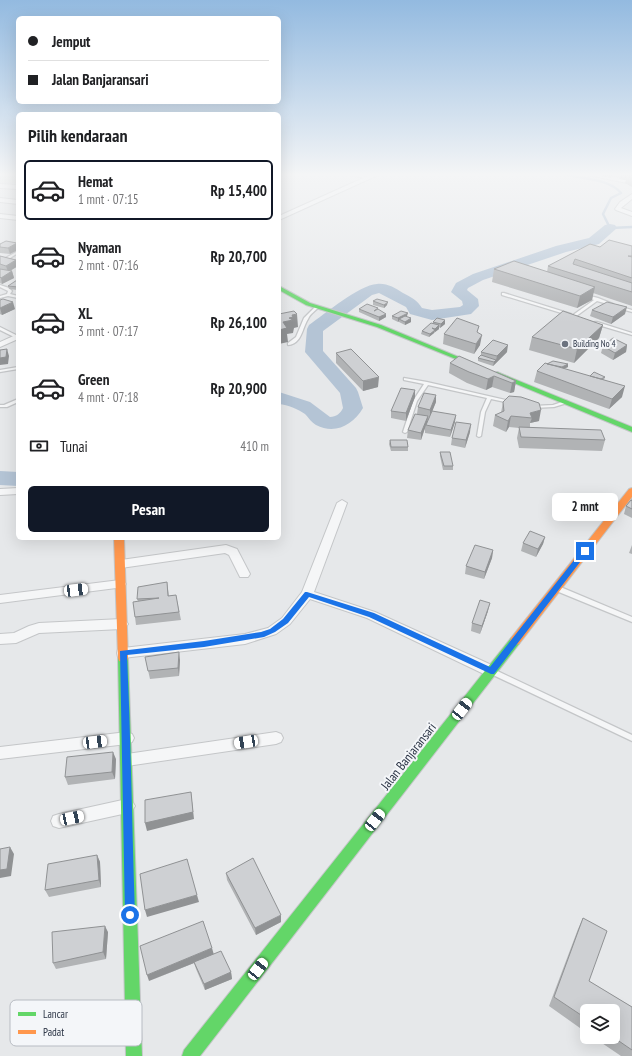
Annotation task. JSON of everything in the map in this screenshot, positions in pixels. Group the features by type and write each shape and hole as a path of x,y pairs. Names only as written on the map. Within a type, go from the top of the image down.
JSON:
{"street":[{"path":"281,289 298,300 406,336 632,430"},
{"path":"0,345 16,338"},
{"path":"0,492 16,491"},
{"name":"Jalan Banjaransari","path":"190,1056 632,491"},
{"path":"123,653 204,644 262,635 286,621 307,594 342,503"},
{"path":"119,540 128,760 127,806 132,1000"},
{"path":"121,564 226,549 233,552 244,574"},
{"path":"0,599 120,584"},
{"path":"307,594 371,615 491,671"},
{"path":"0,640 16,638 33,629 39,628 122,624"},
{"path":"0,753 126,738"},
{"path":"128,760 276,738"},
{"path":"59,821 127,806"},
{"path":"134,1046 134,1056"}],"lane":[{"path":"6,258 16,253"},
{"path":"0,286 10,291 8,295"},
{"path":"503,294 580,318"},
{"path":"0,297 8,295 16,297"},
{"path":"584,296 632,312"},
{"path":"574,316 597,300"},
{"path":"289,344 298,338 306,318 317,307"},
{"path":"593,322 632,334"},
{"path":"0,328 16,336"},
{"path":"0,371 16,368"},
{"path":"406,378 518,404"},
{"path":"405,432 414,401 427,383"},
{"path":"478,436 483,412 489,398"},
{"path":"0,406 5,406 16,401"},
{"path":"526,405 546,407 565,402"},
{"path":"556,588 632,620"},
{"path":"491,671 632,738"}],"building":[{"path":"609,240 632,246 632,256 628,256 632,257 632,278 575,259 573,264 632,283 632,292 548,266 590,244 600,247"},
{"path":"6,241 16,243 8,248 0,247 0,244"},
{"path":"0,256 16,260 6,266 0,264"},
{"path":"514,261 595,287 580,296 494,269"},
{"path":"0,269 12,271 1,278"},
{"path":"16,281 16,287 8,286"},
{"path":"3,299 13,302 0,308 0,300"},
{"path":"377,299 388,302 384,305 373,301"},
{"path":"607,302 627,307 613,317 592,310"},
{"path":"367,304 378,308 374,311 378,309 386,314 379,317 359,309"},
{"path":"294,311 297,314 292,315 293,317 289,318 293,320 283,322 287,328 281,330 281,314"},
{"path":"401,311 408,313 398,318 392,316"},
{"path":"563,311 603,325 577,349 532,337"},
{"path":"405,316 411,318 405,322 399,319"},
{"path":"437,318 445,320 441,324 433,322"},
{"path":"457,318 479,326 477,332 482,335 476,344 444,334"},
{"path":"431,323 439,325 435,329 432,328 435,330 430,334 422,331"},
{"path":"613,338 627,345 615,353 603,346"},
{"path":"493,340 508,345 497,356 481,352"},
{"path":"7,349 6,357 0,358 0,350"},
{"path":"351,349 379,377 363,381 336,353"},
{"path":"481,355 496,360 494,362 478,358"},
{"path":"459,356 516,381 512,383 494,376 488,379 450,363"},
{"path":"553,361 568,364 562,367 547,364"},
{"path":"545,363 625,386 612,399 537,371"},
{"path":"594,372 605,377 601,379 590,376"},
{"path":"401,388 415,390 406,413 391,411"},
{"path":"424,393 436,395 430,410 418,407"},
{"path":"509,396 521,397 539,403 541,410 530,413 532,418 511,416 508,421 495,415 504,411 503,402"},
{"path":"432,411 456,415 451,430 426,425"},
{"path":"415,414 428,416 421,433 408,430"},
{"path":"456,422 471,424 466,440 452,438"},
{"path":"519,427 601,430 605,440 521,437"},
{"path":"390,440 407,440 408,447 391,447"},
{"path":"440,452 450,452 453,466 444,466"},
{"path":"631,500 632,501 632,509 626,506"},
{"path":"530,531 545,537 538,549 523,543"},
{"path":"475,545 493,550 485,572 466,566"},
{"path":"167,582 168,596 176,595 179,612 135,617 133,602 159,598 137,599 138,587"},
{"path":"480,600 490,603 482,626 472,623"},
{"path":"179,652 178,668 148,671 145,657"},
{"path":"113,752 112,772 65,777 67,757"},
{"path":"191,792 193,812 145,823 145,800"},
{"path":"10,847 7,869 0,870 0,849"},
{"path":"97,855 99,880 45,890 48,864"},
{"path":"253,858 281,915 255,928 226,873"},
{"path":"187,859 197,895 145,910 140,874"},
{"path":"583,918 607,931 589,981 632,1007 632,1050 620,1042 620,1004 580,1004 580,1014 554,997"},
{"path":"203,921 212,948 147,975 140,946"},
{"path":"105,926 103,952 53,963 52,932"},
{"path":"221,951 231,972 204,984 194,962"}],"waterway":[{"path":"608,224 610,228 632,227"},
{"path":"281,398 304,406 322,420 330,423 338,422 348,415 353,408 349,392 314,352 315,329 367,292 378,288 386,289 412,304 416,311 432,315 465,311 471,306 470,299 459,292 461,286 478,277 561,249 594,241 610,228"},
{"path":"0,478 16,479"}],"traffic: fast":[{"path":"281,289 308,304 379,326 475,365"},
{"path":"497,374 632,430"},
{"path":"190,1056 515,641"},
{"path":"123,658 132,1000"},
{"path":"134,1046 134,1056"}],"traffic: slow":[{"path":"515,641 632,491"},
{"path":"119,540 123,658"}],"place":[{"name":"Building No 4","path":"565,344"}],"route":[{"path":"130,915 127,806 128,760 123,653 245,639 262,635 286,621 307,594 371,615 406,633 491,671 585,551"}]}
